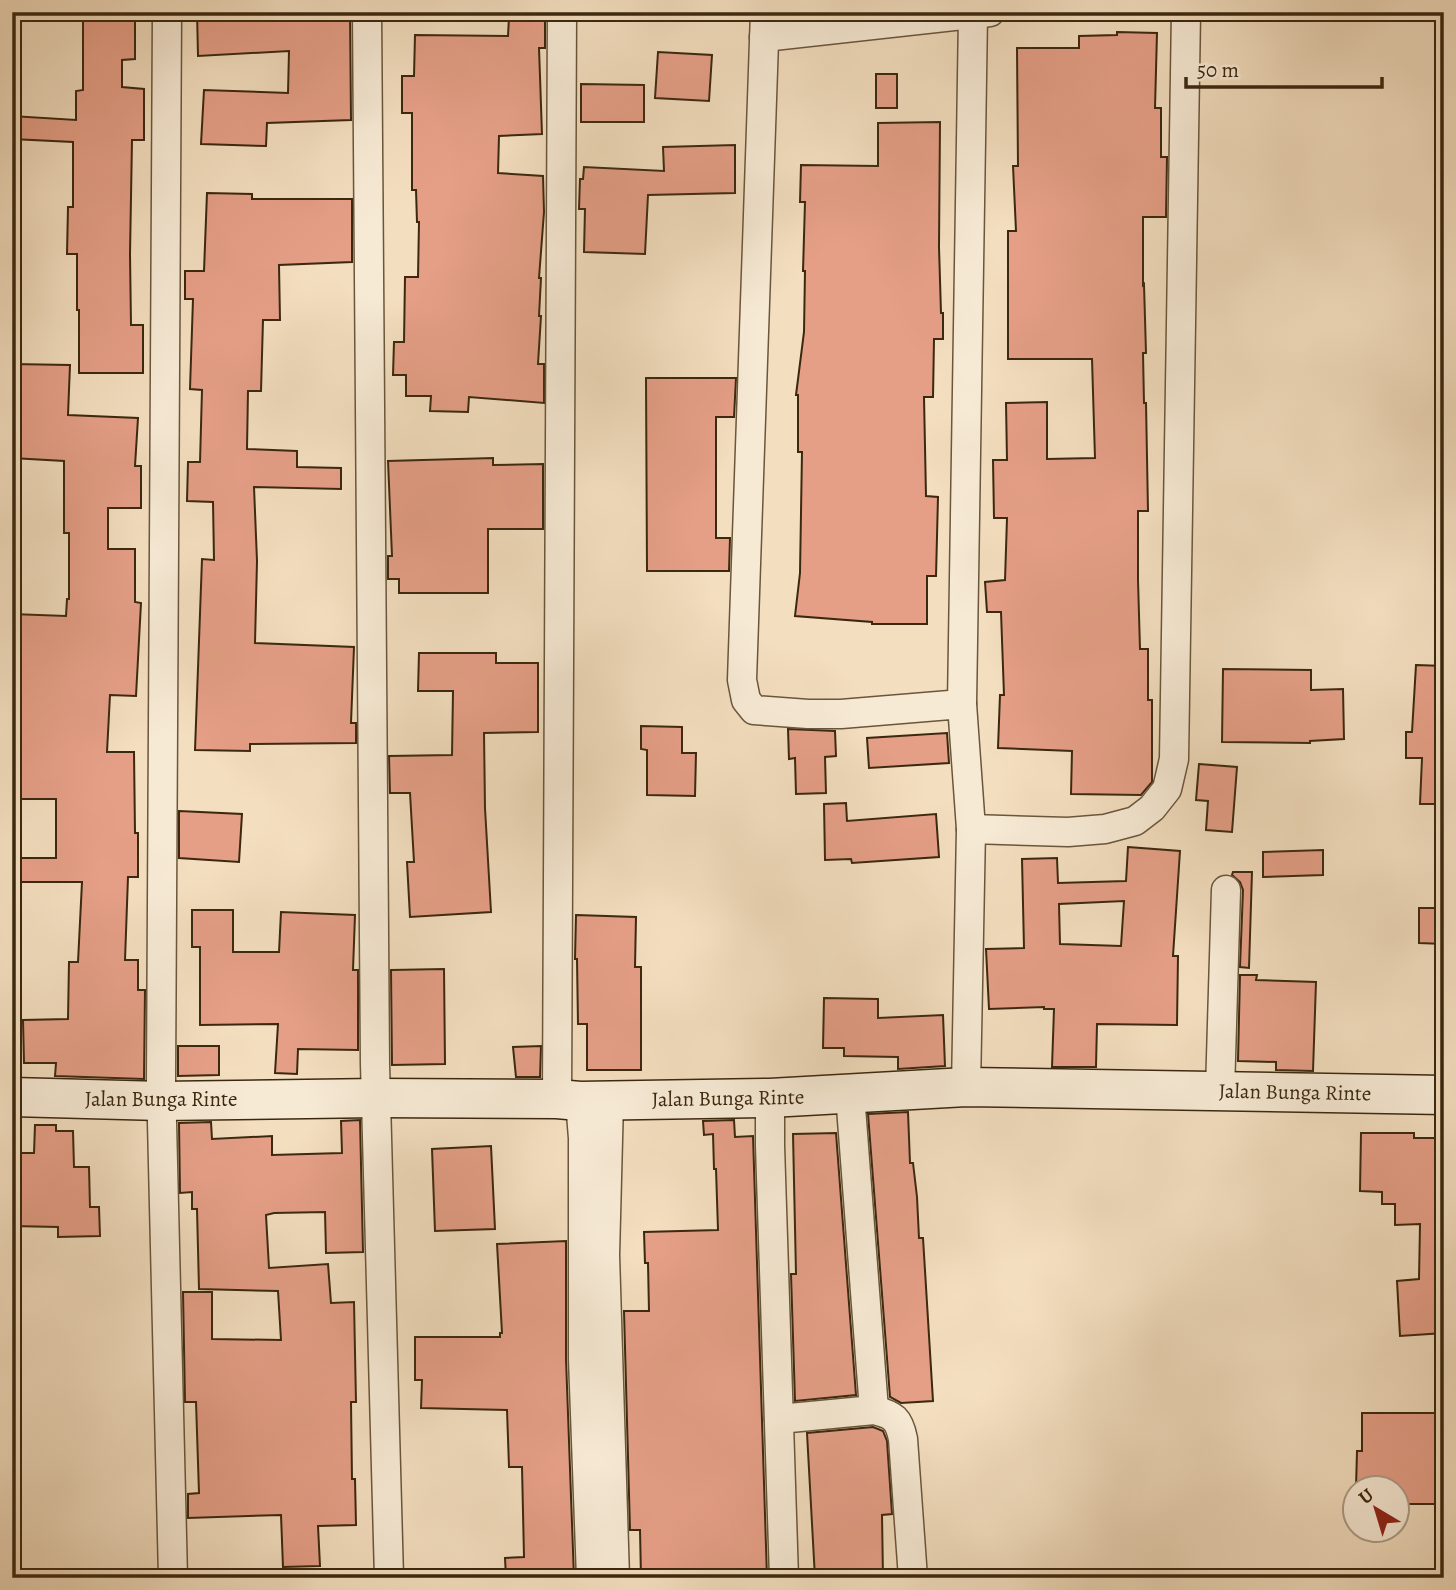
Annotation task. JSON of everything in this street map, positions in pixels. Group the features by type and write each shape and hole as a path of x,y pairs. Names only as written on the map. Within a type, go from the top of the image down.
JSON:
{"street":[{"path":"167,12 162,1101 173,1578"},
{"path":"367,12 377,1098 389,1578"},
{"path":"562,12 582,1100 605,1255 603,1565"},
{"path":"971,830 1068,832 1105,829 1135,821 1152,808 1167,789 1174,760 1186,12"},
{"path":"962,705 841,715 754,710 746,700 742,680 765,25 981,14 962,705 971,830 966,1087"},
{"path":"1220,1091 1226,890"},
{"name":"Jalan Bunga Rinte","path":"12,1097 162,1101 377,1098 582,1100 771,1098 966,1087 1444,1095"},
{"path":"850,1094 874,1410"},
{"path":"771,1098 770,1146 784,1578"},
{"path":"779,1419 874,1410 889,1414 900,1424 913,1578"}],"building":[{"path":"83,12 135,12 135,59 122,60 122,87 144,89 144,140 132,140 130,254 131,325 143,325 143,373 79,373 77,254 67,254 68,207 73,207 73,142 12,139 12,116 76,120 76,91 83,90"},
{"path":"197,12 350,12 351,120 267,123 266,146 201,144 204,90 288,93 289,51 198,56"},
{"path":"509,17 545,19 545,48 539,48 542,134 499,136 498,173 543,176 538,364 544,364 544,403 469,397 468,412 430,411 431,396 406,396 406,375 393,375 394,342 404,342 405,277 418,277 419,222 416,190 412,190 412,113 402,113 402,76 414,76 415,35 508,36"},
{"path":"1117,32 1157,33 1155,108 1161,108 1161,157 1167,157 1166,217 1143,217 1146,353 1143,353 1148,511 1138,511 1138,580 1140,649 1148,649 1148,700 1152,700 1152,782 1141,795 1071,794 1072,751 998,748 1000,695 1004,695 1001,612 987,612 985,582 1005,580 1007,518 994,518 993,460 1007,460 1006,403 1047,402 1047,459 1095,458 1092,359 1008,359 1008,231 1016,231 1013,166 1018,166 1017,48 1079,48 1079,36 1117,35"},
{"path":"658,52 712,55 709,101 655,98"},
{"path":"876,74 897,74 897,108 876,108"},
{"path":"581,84 644,85 644,122 581,122"},
{"path":"940,122 939,247 943,339 934,339 933,397 924,397 926,496 938,497 936,576 927,576 927,624 872,624 795,616 800,573 802,452 798,452 796,395 804,332 805,271 805,202 800,202 801,165 878,166 878,123"},
{"path":"735,145 735,193 648,195 645,254 584,252 585,209 579,209 580,179 583,179 584,167 664,171 663,147"},
{"path":"207,193 252,194 252,199 352,199 352,262 279,265 280,320 263,320 261,391 248,391 247,449 297,451 297,467 341,468 341,489 254,487 257,561 255,643 354,647 351,723 356,723 356,743 250,744 250,751 195,750 202,559 214,560 213,502 187,501 188,462 200,462 202,390 190,389 193,299 185,299 185,271 204,271"},
{"path":"12,364 70,365 68,415 138,418 135,466 141,466 141,508 108,508 108,549 135,549 135,602 141,603 136,696 110,695 107,752 134,752 138,877 128,877 125,960 138,960 138,990 145,990 144,1079 55,1076 56,1063 24,1063 23,1020 68,1019 69,962 78,962 82,882 12,882 12,858 56,858 56,799 12,799 12,614 66,616 69,599 69,533 64,533 64,461 12,458"},
{"path":"646,378 736,378 734,417 716,417 716,538 730,538 729,571 647,571"},
{"path":"493,458 493,465 543,464 543,529 488,529 488,593 399,593 399,579 388,579 388,556 392,556 388,461"},
{"path":"419,653 496,653 496,663 538,663 538,732 484,733 491,912 410,917 407,862 414,862 410,793 390,793 389,756 452,755 453,691 418,691"},
{"path":"1416,665 1444,666 1444,804 1420,804 1422,758 1406,758 1406,732 1412,732"},
{"path":"1223,669 1311,670 1311,690 1343,689 1344,739 1310,743 1222,742"},
{"path":"641,726 682,727 682,753 696,753 695,796 647,795 647,750 641,749"},
{"path":"788,729 835,731 836,756 825,757 826,793 796,794 795,758 789,759"},
{"path":"947,733 949,763 869,768 867,738"},
{"path":"1199,764 1237,767 1232,832 1206,830 1208,801 1196,800"},
{"path":"846,803 847,821 936,814 939,857 852,863 851,859 825,860 824,804"},
{"path":"179,811 242,814 239,862 179,858"},
{"path":"1128,847 1180,851 1173,956 1178,956 1177,1025 1097,1024 1096,1067 1052,1067 1054,1009 989,1009 986,949 1024,948 1022,859 1057,858 1058,883 1126,881","holes":["1124,901 1121,946 1060,944 1059,904"]},
{"path":"1323,850 1323,875 1263,877 1263,852"},
{"path":"1233,872 1252,872 1249,968 1240,967 1243,890 1240,882 1232,875"},
{"path":"1419,908 1444,908 1444,944 1419,943"},
{"path":"192,910 233,910 233,952 279,952 281,912 355,915 353,970 358,970 358,1050 298,1049 297,1074 275,1073 278,1024 200,1025 200,947 192,947"},
{"path":"576,915 636,917 635,967 641,967 641,1070 587,1070 587,1024 578,1024"},
{"path":"444,969 445,1064 392,1065 391,970"},
{"path":"1240,975 1257,975 1256,980 1316,982 1313,1071 1276,1070 1276,1062 1238,1061"},
{"path":"824,998 878,999 878,1018 943,1015 945,1066 898,1069 898,1057 844,1056 844,1048 823,1048"},
{"path":"178,1046 219,1046 219,1075 178,1076"},
{"path":"541,1046 540,1077 516,1077 513,1047"},
{"path":"908,1112 910,1163 913,1163 919,1238 923,1238 933,1401 901,1403 890,1397 868,1114"},
{"path":"360,1120 363,1252 326,1253 325,1212 266,1215 269,1268 328,1264 331,1303 354,1302 356,1402 351,1402 352,1479 355,1479 356,1525 318,1526 320,1566 283,1567 281,1515 188,1518 188,1494 199,1493 196,1402 185,1402 183,1292 212,1292 212,1339 281,1340 278,1291 199,1289 197,1209 192,1209 192,1192 180,1193 179,1123 211,1122 212,1139 272,1136 272,1155 342,1153 341,1121"},
{"path":"734,1120 735,1137 753,1136 767,1578 641,1578 640,1530 630,1530 624,1311 649,1311 644,1232 718,1230 713,1134 704,1135 703,1121"},
{"path":"35,1125 56,1125 56,1131 73,1131 74,1167 89,1167 90,1207 99,1207 100,1236 58,1237 58,1227 12,1226 12,1153 34,1153"},
{"path":"836,1133 856,1395 795,1401 791,1274 796,1274 793,1134"},
{"path":"1361,1133 1414,1133 1414,1138 1444,1138 1444,1333 1400,1336 1397,1281 1419,1279 1420,1224 1395,1225 1395,1204 1382,1204 1382,1192 1360,1191"},
{"path":"491,1146 495,1229 435,1231 432,1149"},
{"path":"566,1241 566,1359 574,1578 506,1578 505,1558 524,1557 522,1467 509,1467 507,1410 421,1408 422,1380 415,1380 415,1337 500,1337 502,1333 497,1244"},
{"path":"1362,1413 1444,1413 1444,1504 1410,1504 1410,1474 1356,1474 1357,1451 1362,1451"},
{"path":"873,1427 883,1431 887,1441 892,1514 882,1515 883,1578 815,1578 807,1433"}]}
